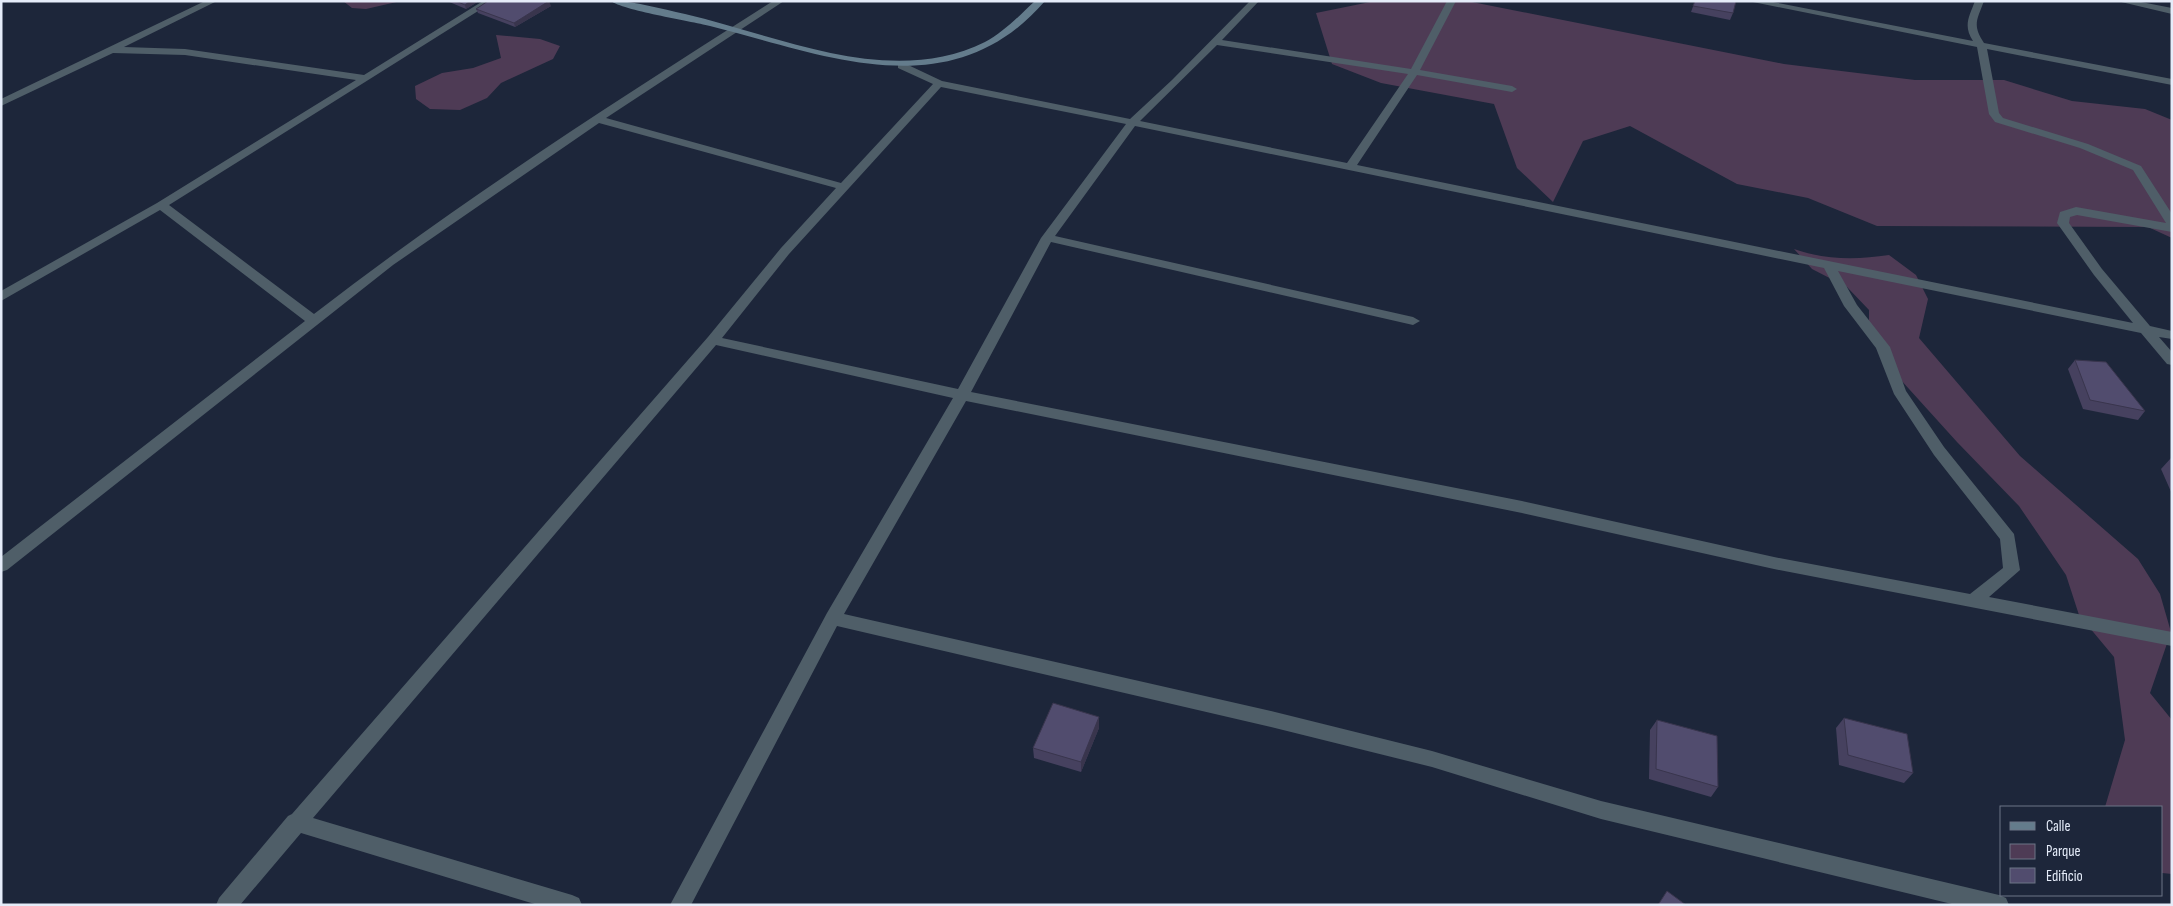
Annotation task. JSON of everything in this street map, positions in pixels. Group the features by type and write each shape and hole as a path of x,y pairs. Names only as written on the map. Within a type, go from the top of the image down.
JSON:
{"street":[{"path":"1,103 213,1"},
{"path":"1,297 161,205 490,1"},
{"path":"616,1 735,29 850,61 902,66 957,56 990,43 1041,1"},
{"path":"1,566 389,262 598,119 780,1"},
{"path":"680,905 833,618 962,395 1047,238 1134,122 1255,1"},
{"path":"1351,166 1414,72 1452,1"},
{"path":"1752,1 2172,82"},
{"path":"1980,1 1971,22 1972,32 1981,45 1994,114 1999,120 2084,146 2137,168 2172,226"},
{"path":"2121,1 2172,11"},
{"path":"1214,42 1414,72 1512,89"},
{"path":"114,50 185,52 365,78"},
{"path":"902,66 939,83 2172,334"},
{"path":"226,905 713,340 785,251 939,83"},
{"path":"598,119 844,187"},
{"path":"161,205 314,321"},
{"path":"2172,226 2076,211 2064,215 2063,222 2098,272 2172,361"},
{"path":"1047,238 1413,321"},
{"path":"1828,264 1851,306 1883,347 1904,398 1939,451 2008,538 2012,570 1973,601"},
{"path":"713,340 962,395 1522,507 1774,563 2172,639"},
{"path":"833,618 1432,758 1601,810 1999,905"},
{"path":"296,822 572,905"}],"green space":[{"path":"343,1 401,1 366,9 352,8"},
{"path":"1375,1 1467,1 1784,64 1915,80 2004,80 2072,101 2145,109 2172,120 2172,238 2148,227 1877,226 1808,198 1737,184 1630,126 1583,141 1553,202 1517,168 1494,104 1381,83 1332,64 1316,13"},
{"path":"496,35 540,39 560,46 553,59 501,83 487,98 460,110 430,109 416,99 415,86 442,73 473,68 501,58"},
{"path":"1794,249 1806,253 1841,258 1889,255 1916,275 1928,299 1919,338 2020,456 2138,559 2160,594 2171,632 2150,693 2172,720 2172,874 2163,873 2163,806 2105,806 2125,740 2114,657 2079,615 2066,575 2019,506 1957,442 1881,358 1869,332 1869,310 1847,287 1812,269"}],"building":[{"path":"456,1 470,1 465,5"},
{"path":"488,1 549,1 514,23 476,9"},
{"path":"1695,1 1736,1 1733,13 1693,6"},
{"path":"2075,360 2106,362 2145,411 2090,400"},
{"path":"1053,703 1099,717 1081,762 1033,748"},
{"path":"1844,718 1907,734 1913,773 1848,755"},
{"path":"1657,720 1717,736 1718,787 1656,769"},
{"path":"1667,891 1686,905 1658,905"}]}
